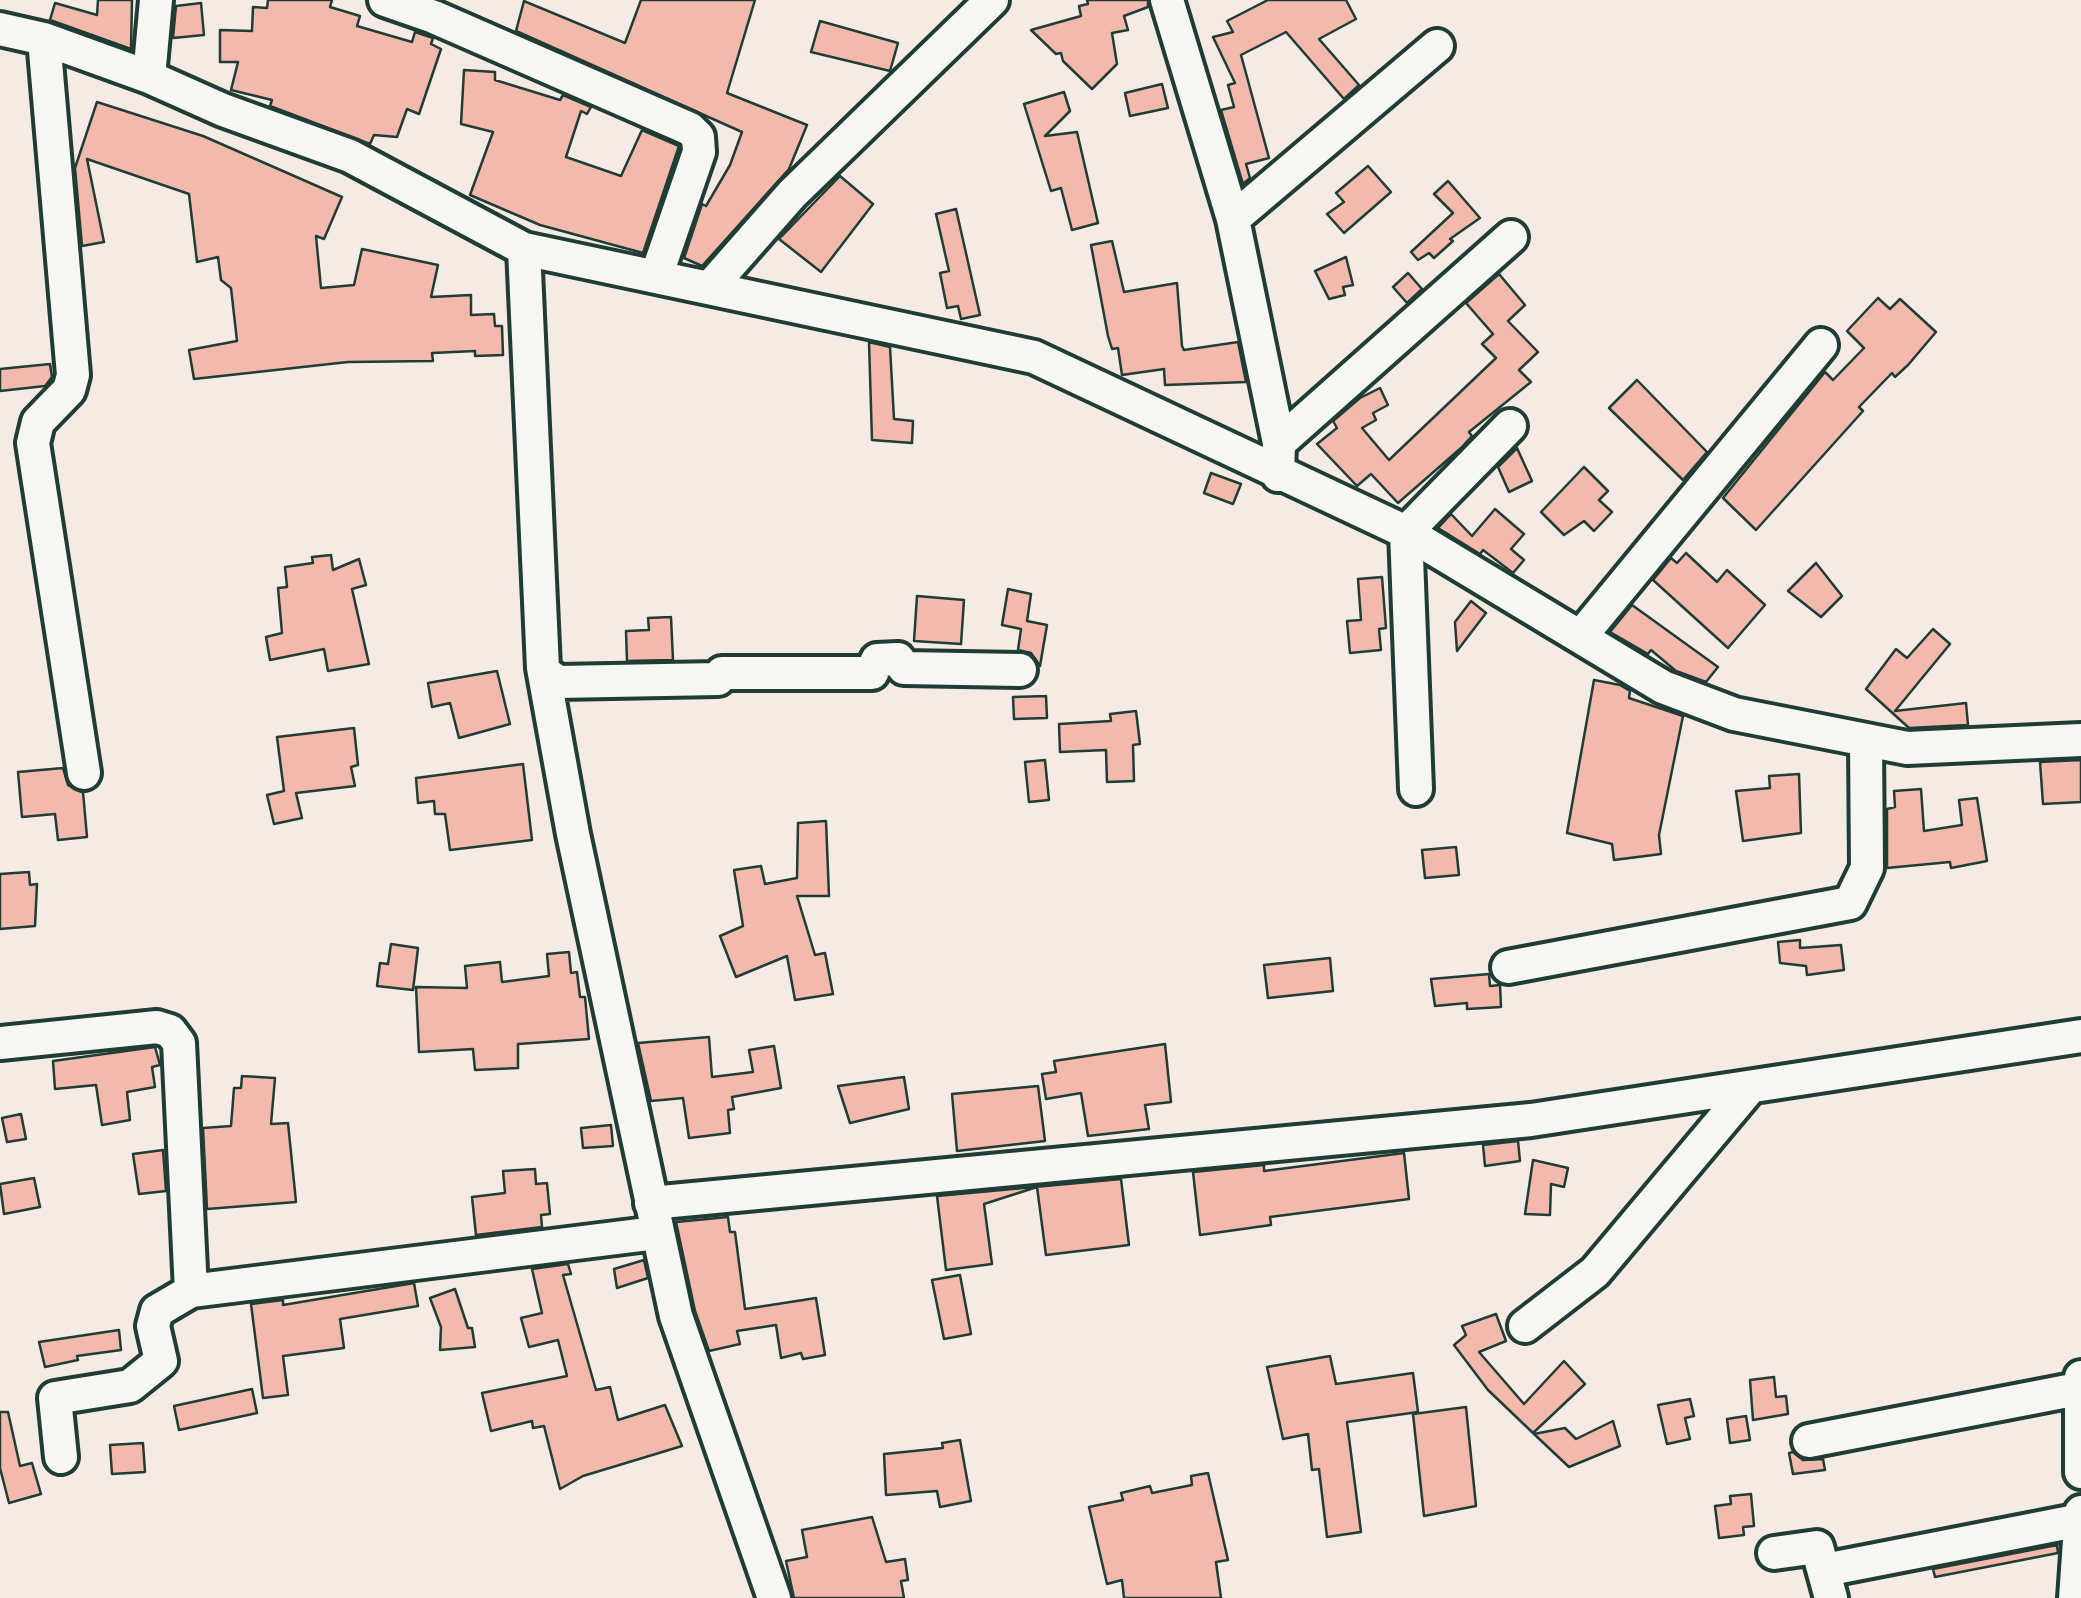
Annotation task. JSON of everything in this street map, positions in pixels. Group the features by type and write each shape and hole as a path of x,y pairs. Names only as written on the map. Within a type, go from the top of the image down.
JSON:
{"street":[{"path":"149,77 156,0"},
{"path":"385,0 437,8 698,137 694,172 657,274"},
{"path":"712,286 792,194 992,0"},
{"path":"1174,3 1233,219 1278,459"},
{"path":"0,29 44,39 149,77 224,110 350,156 524,249 657,274 1034,357 1278,459 1663,687 1734,714 1866,742 1943,748 2081,740"},
{"path":"44,39 73,375 69,390 38,422 33,442 84,773"},
{"path":"1233,219 1438,46"},
{"path":"1278,459 1512,238"},
{"path":"524,249 544,672 676,1316 774,1598"},
{"path":"1581,636 1821,345"},
{"path":"1416,789 1406,532 1510,426"},
{"path":"544,672 558,682 718,679 722,672 872,673 876,660 898,659 904,668 1020,670"},
{"path":"1508,967 1850,903 1867,868 1866,742"},
{"path":"0,1044 157,1026 170,1031 179,1044 191,1291"},
{"path":"61,1457 55,1398 130,1386 161,1362 153,1326 157,1312 191,1291 654,1218 1512,1122 1747,1090 2081,1036"},
{"path":"1524,1326 1595,1272 1747,1090"},
{"path":"1808,1441 2080,1383 2081,1472"},
{"path":"2077,1588 2081,1512"},
{"path":"1774,1553 1817,1547 1828,1584 2081,1520"}],"building":[{"path":"98,0 132,0 131,49 50,20 55,3 97,15"},
{"path":"268,0 332,0 330,7 360,16 357,26 412,42 415,32 433,38 431,44 441,49 419,114 407,109 397,137 374,135 370,144 270,106 272,100 231,90 238,62 220,62 220,30 252,31 253,7 267,8"},
{"path":"641,0 755,0 727,93 807,125 789,169 702,266 684,258 702,204 706,206 730,165 742,132 516,31 524,1 625,43"},
{"path":"1087,0 1148,0 1148,7 1124,16 1128,30 1112,33 1117,64 1092,89 1063,61 1061,53 1056,54 1031,30 1081,16 1079,6 1088,4"},
{"path":"1268,0 1346,0 1356,19 1319,39 1359,85 1344,99 1286,32 1241,55 1269,158 1246,164 1250,178 1243,184 1221,110 1234,107 1228,85 1235,83 1213,37 1233,32 1227,21"},
{"path":"201,3 204,35 173,38 176,6"},
{"path":"820,21 898,43 890,71 811,52"},
{"path":"464,70 495,72 495,80 560,100 563,95 591,107 587,114 581,111 566,157 621,176 642,130 679,146 643,253 540,225 470,195 493,132 461,124"},
{"path":"1162,84 1168,108 1130,116 1125,93"},
{"path":"1064,92 1070,111 1045,136 1077,132 1098,223 1072,230 1061,188 1051,191 1024,104"},
{"path":"97,102 203,136 342,197 324,239 316,236 321,288 354,285 362,249 438,265 431,297 471,295 471,315 494,314 495,326 502,326 503,355 475,356 475,351 432,353 433,361 348,362 194,379 189,350 237,341 231,288 221,280 218,257 197,262 189,194 87,159 104,242 82,246 75,168"},
{"path":"1368,166 1391,192 1344,233 1327,214 1344,202 1336,193"},
{"path":"840,176 873,204 821,272 779,239"},
{"path":"1448,181 1480,218 1450,239 1453,241 1434,258 1429,253 1418,260 1411,252 1453,213 1434,194"},
{"path":"956,209 980,315 961,319 958,306 947,308 940,273 949,271 936,214"},
{"path":"1112,241 1124,292 1177,283 1184,350 1238,342 1246,382 1165,385 1164,369 1122,375 1118,348 1112,349 1108,336 1091,245"},
{"path":"1346,257 1353,285 1343,287 1345,295 1329,299 1315,271"},
{"path":"1408,273 1422,289 1407,303 1393,287"},
{"path":"1499,274 1525,305 1508,321 1538,352 1519,370 1531,382 1469,432 1472,436 1461,448 1398,503 1371,474 1357,486 1317,444 1337,428 1333,421 1360,398 1380,388 1388,405 1373,413 1376,420 1362,428 1389,460 1496,358 1482,344 1493,334 1466,303"},
{"path":"1878,298 1890,309 1900,299 1936,332 1908,365 1895,377 1892,373 1859,407 1863,411 1756,530 1723,498 1825,372 1833,380 1864,348 1847,331"},
{"path":"869,342 890,347 894,419 913,421 912,443 872,440"},
{"path":"50,364 52,377 45,386 0,391 0,369"},
{"path":"1637,380 1707,452 1683,480 1609,408"},
{"path":"1517,448 1532,481 1509,492 1498,467"},
{"path":"1584,467 1608,491 1599,500 1612,512 1594,531 1584,521 1564,535 1541,512"},
{"path":"1211,473 1241,484 1233,504 1204,493"},
{"path":"1495,509 1524,534 1511,549 1524,560 1513,573 1483,550 1480,554 1438,528 1451,514 1472,536"},
{"path":"1686,553 1717,582 1727,570 1765,605 1728,648 1653,580 1671,558 1677,563"},
{"path":"331,555 333,570 359,559 366,585 352,589 369,664 328,671 324,649 270,660 266,637 282,633 278,588 287,587 285,567 313,563 312,557"},
{"path":"1816,563 1842,596 1821,617 1788,591"},
{"path":"1382,577 1386,628 1379,629 1381,650 1350,653 1347,621 1361,620 1358,579"},
{"path":"1008,589 1031,594 1027,621 1047,625 1040,666 1031,653 1018,650 1021,629 1002,625"},
{"path":"917,596 964,600 961,644 914,641"},
{"path":"1471,601 1486,613 1457,651 1455,622"},
{"path":"1632,605 1718,667 1706,682 1676,671 1651,650 1648,654 1610,632"},
{"path":"671,617 673,660 627,661 626,631 649,630 648,618"},
{"path":"1933,629 1950,644 1895,711 1966,703 1968,725 1909,728 1866,689 1896,649 1907,658"},
{"path":"497,671 510,724 459,738 450,703 432,707 428,683"},
{"path":"1594,680 1620,685 1630,691 1629,698 1683,716 1659,835 1661,854 1614,860 1612,844 1567,833"},
{"path":"1046,696 1047,718 1014,719 1013,697"},
{"path":"1136,711 1140,744 1133,745 1134,781 1107,782 1106,750 1060,752 1059,724 1111,721 1110,714"},
{"path":"354,728 358,765 351,767 355,786 296,793 302,818 274,824 267,795 284,791 277,737"},
{"path":"1045,760 1049,800 1029,802 1025,762"},
{"path":"2081,760 2081,802 2043,804 2040,762"},
{"path":"523,764 532,840 450,850 445,814 435,814 434,801 418,803 416,778"},
{"path":"63,768 68,785 83,792 87,837 58,840 55,814 22,817 18,772"},
{"path":"1799,774 1801,833 1743,841 1736,791 1770,788 1769,776"},
{"path":"1921,789 1924,831 1962,825 1959,800 1977,798 1987,861 1951,868 1950,862 1887,868 1887,809 1895,807 1894,791"},
{"path":"826,821 829,896 797,896 815,955 825,953 833,994 795,1000 787,956 736,977 720,936 743,926 734,870 761,866 765,884 797,878 798,823"},
{"path":"1456,847 1459,875 1425,878 1422,850"},
{"path":"29,872 30,885 37,884 35,926 0,929 0,874"},
{"path":"1800,940 1800,948 1841,945 1844,970 1807,975 1806,966 1780,963 1778,942"},
{"path":"391,944 418,948 413,990 377,986 380,963 388,964"},
{"path":"569,952 571,973 577,972 580,997 585,997 589,1039 518,1044 518,1068 475,1070 473,1049 419,1052 416,987 467,988 465,966 500,962 502,982 549,976 547,954"},
{"path":"1330,958 1333,991 1268,998 1264,965"},
{"path":"1489,974 1490,986 1500,985 1501,1007 1467,1009 1467,1003 1435,1006 1431,979"},
{"path":"709,1037 712,1077 753,1072 749,1050 774,1046 781,1088 732,1097 734,1109 728,1110 730,1133 689,1138 683,1098 651,1101 638,1043"},
{"path":"1165,1044 1171,1102 1145,1105 1149,1129 1088,1136 1081,1093 1046,1099 1042,1074 1056,1072 1054,1061"},
{"path":"155,1047 160,1065 152,1067 155,1087 127,1092 130,1120 102,1125 96,1085 55,1089 53,1061"},
{"path":"242,1076 275,1078 271,1124 288,1123 296,1202 207,1209 203,1128 231,1126 234,1088 241,1088"},
{"path":"904,1077 909,1109 850,1123 838,1086"},
{"path":"1038,1086 1045,1141 957,1151 952,1094"},
{"path":"21,1114 26,1139 7,1142 2,1118"},
{"path":"611,1125 613,1146 583,1148 581,1128"},
{"path":"1518,1141 1520,1161 1485,1166 1483,1145"},
{"path":"163,1150 166,1191 139,1194 133,1154"},
{"path":"1404,1153 1409,1199 1270,1217 1271,1225 1200,1235 1193,1172 1264,1165 1264,1171"},
{"path":"1533,1160 1568,1168 1564,1187 1551,1184 1550,1215 1525,1214"},
{"path":"535,1169 536,1184 547,1183 550,1214 541,1215 542,1227 476,1235 472,1197 505,1193 503,1171"},
{"path":"34,1178 40,1207 4,1214 0,1184"},
{"path":"1121,1179 1129,1245 1046,1255 1037,1187 984,1204 992,1264 946,1270 937,1196"},
{"path":"728,1217 730,1232 735,1232 745,1309 816,1298 825,1355 803,1359 801,1353 781,1358 776,1325 737,1331 740,1344 709,1351 695,1311 676,1222"},
{"path":"644,1260 648,1278 617,1288 614,1269"},
{"path":"568,1264 571,1274 563,1275 596,1390 610,1387 618,1420 665,1405 682,1446 583,1476 560,1489 544,1426 533,1428 532,1421 491,1431 482,1393 567,1376 558,1340 529,1347 521,1318 542,1313 532,1269"},
{"path":"960,1275 971,1334 944,1339 932,1280"},
{"path":"414,1283 418,1306 340,1319 344,1348 283,1356 288,1395 263,1398 251,1304 283,1300 283,1305"},
{"path":"455,1289 468,1328 472,1328 475,1347 440,1350 441,1327 430,1298"},
{"path":"1496,1314 1506,1341 1479,1352 1524,1404 1564,1361 1585,1384 1533,1433 1488,1390 1454,1345 1466,1335 1462,1326"},
{"path":"119,1330 121,1350 77,1356 78,1360 45,1367 39,1342"},
{"path":"1330,1356 1336,1384 1413,1373 1418,1412 1347,1422 1361,1532 1327,1537 1319,1469 1312,1470 1308,1434 1283,1439 1267,1367"},
{"path":"1774,1377 1776,1397 1786,1396 1788,1414 1753,1420 1750,1380"},
{"path":"252,1389 257,1413 179,1430 174,1406"},
{"path":"1690,1399 1694,1416 1685,1418 1690,1439 1667,1444 1658,1405"},
{"path":"1466,1407 1476,1506 1424,1516 1413,1414"},
{"path":"0,1412 8,1412 20,1466 32,1463 41,1494 9,1503 0,1468"},
{"path":"1746,1416 1750,1440 1730,1443 1727,1419"},
{"path":"1613,1421 1620,1446 1569,1467 1534,1434 1565,1428 1576,1439"},
{"path":"960,1440 971,1501 940,1507 937,1491 886,1495 884,1454 943,1448 942,1443"},
{"path":"143,1443 145,1472 112,1474 110,1445"},
{"path":"1789,1453 1803,1460 1823,1459 1825,1470 1793,1474"},
{"path":"1208,1473 1228,1560 1216,1562 1221,1598 1124,1598 1122,1580 1107,1584 1089,1507 1123,1500 1121,1493 1150,1486 1152,1493 1192,1485 1191,1476"},
{"path":"1751,1494 1754,1526 1743,1527 1744,1535 1719,1538 1715,1506 1731,1504 1730,1496"},
{"path":"872,1517 886,1562 905,1559 908,1580 901,1581 904,1598 794,1598 786,1561 807,1557 802,1530"},
{"path":"2057,1545 2058,1553 1935,1577 1933,1569"}]}
